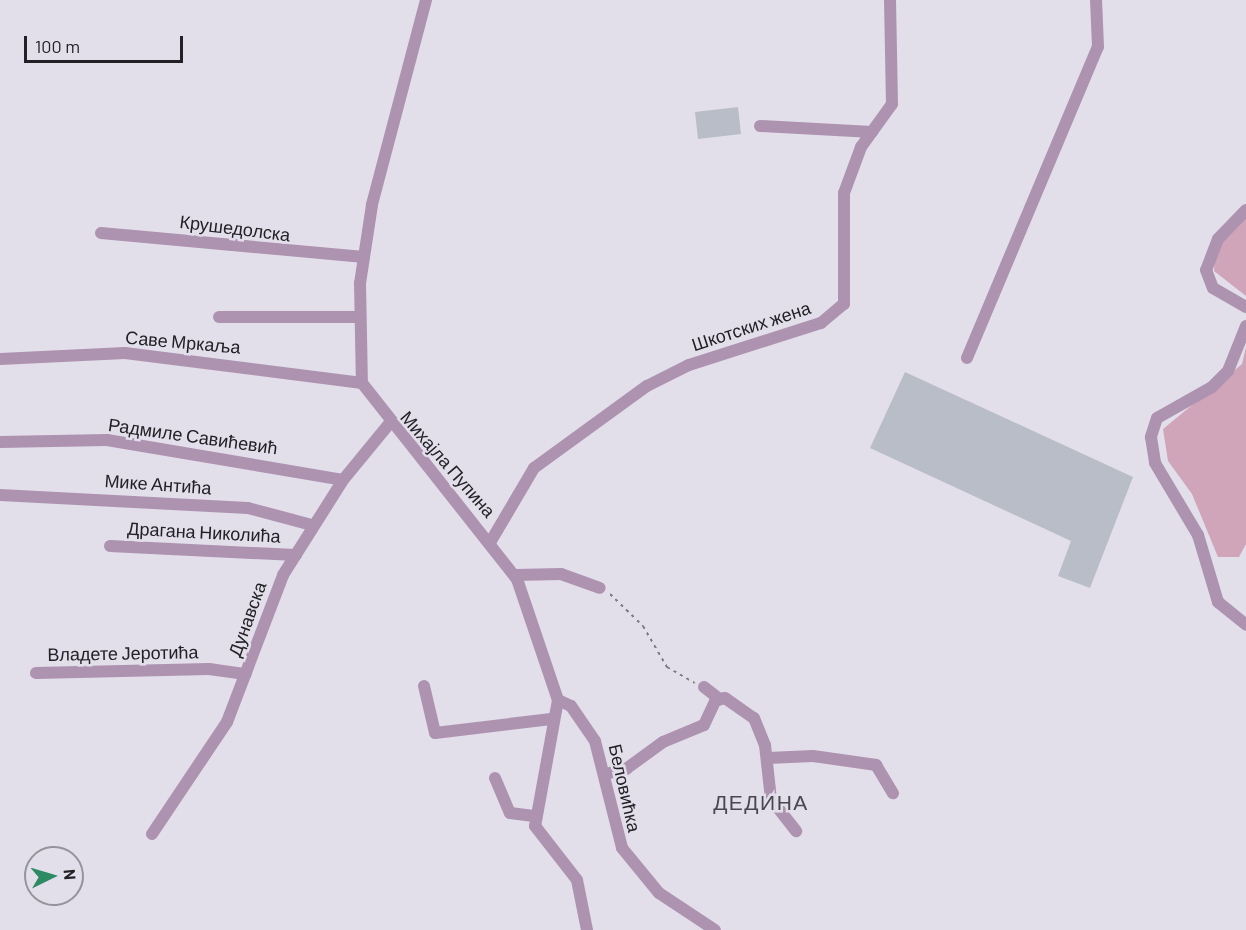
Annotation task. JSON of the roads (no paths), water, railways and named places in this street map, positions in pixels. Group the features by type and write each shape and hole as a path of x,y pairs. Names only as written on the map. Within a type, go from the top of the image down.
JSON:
{"street":[{"path":"362,383 358,317 364,256 389,126 426,0"},
{"name":"Шкотских жена","path":"491,541 534,468 647,386 689,365 821,323 844,304 844,193 848,171 892,104 890,0"},
{"path":"967,357 1098,47 1096,0"},
{"path":"760,126 872,132"},
{"path":"1246,210 1218,239 1206,270 1213,288 1246,307"},
{"name":"Крушедолска","path":"101,233 364,256"},
{"path":"219,317 358,317"},
{"path":"1246,326 1228,371 1212,387 1157,418 1151,437 1155,463 1198,535 1218,602 1246,625"},
{"name":"Саве Мркаља","path":"0,359 125,353 362,383"},
{"name":"Михајла Пупина","path":"362,383 389,423 491,541 515,575 558,700"},
{"name":"Дунавска","path":"152,834 227,722 272,597 312,525 343,480 389,423"},
{"name":"Радмиле Савићевић","path":"0,442 141,444 343,480"},
{"name":"Мике Антића","path":"0,495 248,508 312,525"},
{"name":"Драгана Николића","path":"110,546 296,555"},
{"path":"515,575 561,574 600,588"},
{"name":"Владете Јеротића","path":"36,673 209,669 246,674"},
{"path":"424,686 435,733 551,719"},
{"path":"704,687 718,698 754,718 768,758 771,800 796,831"},
{"path":"605,774 626,769 663,742 705,724 718,698"},
{"path":"558,700 551,719 534,816 543,844 577,880 587,930"},
{"name":"Беловићка","path":"558,700 571,706 596,741 605,774 612,822 634,866 659,893 715,930"},
{"path":"768,758 813,756 876,765 893,793"},
{"path":"495,778 510,813 534,816"}],"district":[{"name":"ДЕДИНА","path":"761,802"}]}
